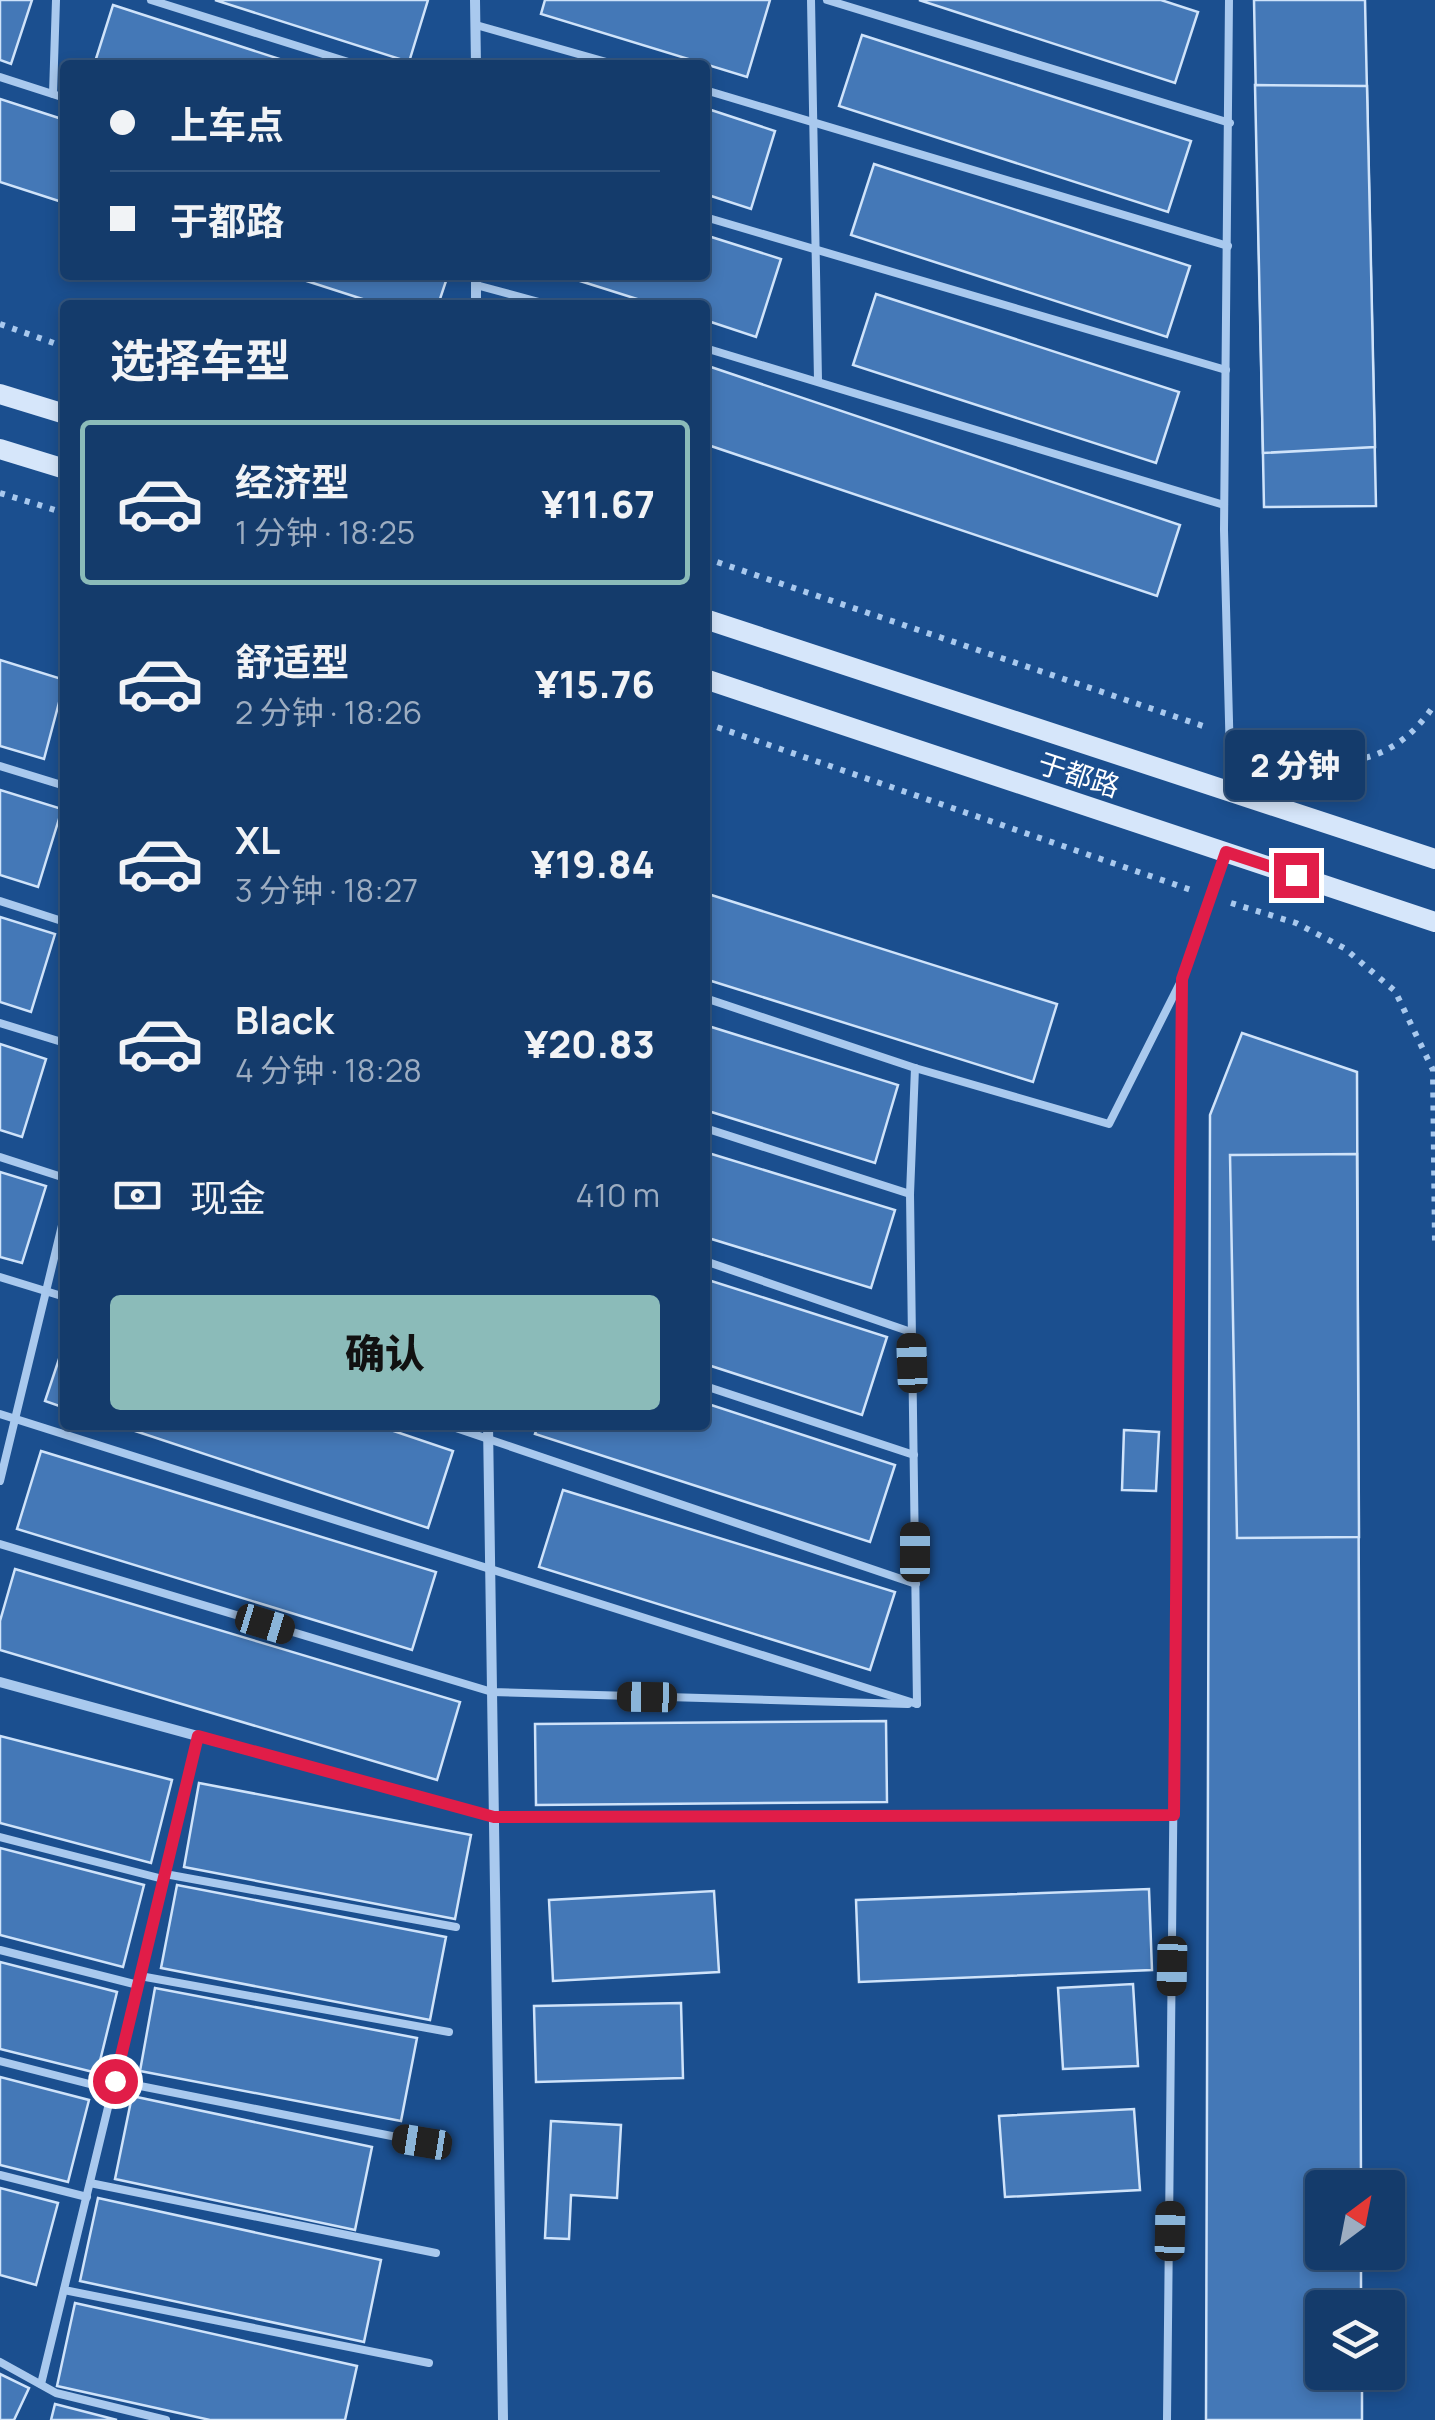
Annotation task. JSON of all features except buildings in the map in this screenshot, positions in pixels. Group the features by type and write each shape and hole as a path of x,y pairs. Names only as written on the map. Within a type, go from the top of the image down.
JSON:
{"main road":[{"path":"0,394 60,412"},
{"path":"0,449 60,468"},
{"name":"于都路","path":"710,621 1435,859"},
{"name":"于都路","path":"710,681 1435,922"}],"street":[{"path":"476,0 476,60"},
{"path":"488,1430 503,2420"},
{"path":"0,1682 494,1817"}],"lane":[{"path":"53,94 56,0"},
{"path":"152,0 342,60"},
{"path":"811,0 818,380"},
{"path":"827,0 1230,123"},
{"path":"1229,0 1224,506 1230,735 1239,794"},
{"path":"476,25 599,60"},
{"path":"0,77 60,96"},
{"path":"710,91 1228,246"},
{"path":"710,217 1226,370"},
{"path":"476,280 535,300"},
{"path":"710,349 1224,506"},
{"path":"0,766 60,784"},
{"path":"710,1000 915,1068 1108,1124 1182,979 1226,852"},
{"path":"0,902 60,920"},
{"path":"1168,2420 1182,979"},
{"path":"0,1022 60,1041"},
{"path":"915,1068 910,1194 917,1704"},
{"path":"710,1130 910,1194"},
{"path":"0,1156 60,1176"},
{"path":"0,1481 60,1237"},
{"path":"710,1263 911,1332"},
{"path":"0,1277 60,1295"},
{"path":"710,1388 914,1456"},
{"path":"0,1414 917,1704"},
{"path":"462,1430 916,1584"},
{"path":"0,1544 492,1692 917,1704"},
{"path":"41,2384 198,1736"},
{"path":"494,1817 1174,1815"},
{"path":"0,1837 164,1876 456,1927"},
{"path":"0,1950 139,1980 449,2032"},
{"path":"0,2061 114,2086 442,2146"},
{"path":"0,2175 87,2197"},
{"path":"90,2184 436,2253"},
{"path":"64,2290 429,2363"},
{"path":"0,2362 56,2393 166,2420"}],"path":[{"path":"0,324 60,345"},
{"path":"0,493 60,511"},
{"path":"710,560 1323,764 1360,760 1400,744 1435,704"},
{"path":"710,726 1296,923 1344,948 1395,991 1433,1070 1435,1242"}],"route":[{"path":"115,2081 198,1736 494,1817 908,1819 1174,1815 1182,979 1226,852 1296,875"}]}
